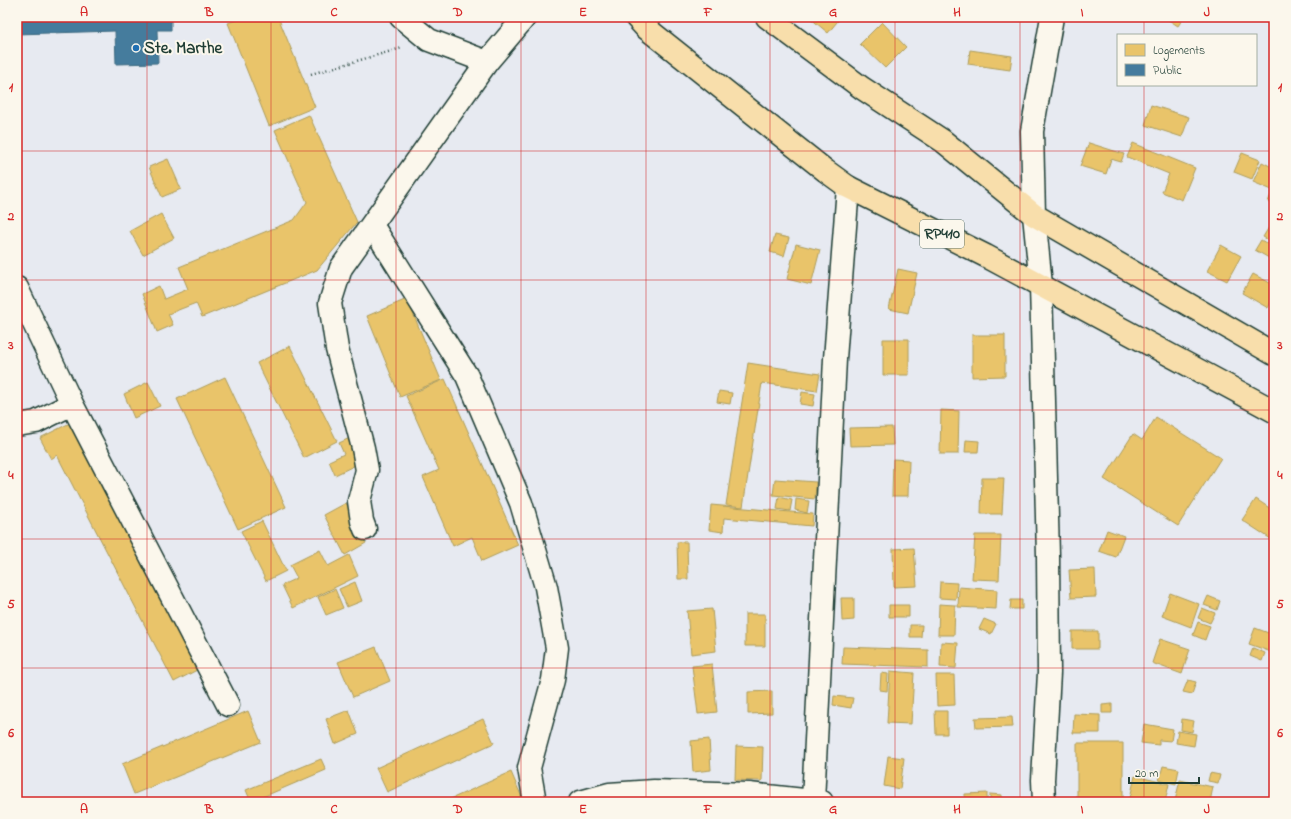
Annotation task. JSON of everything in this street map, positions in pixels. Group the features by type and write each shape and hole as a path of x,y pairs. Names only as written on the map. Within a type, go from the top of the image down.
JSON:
{"main road":[{"name":"RP410","path":"636,17 646,28 848,187 986,256 1274,411"},
{"path":"767,17 862,88 943,141 1034,215 1274,354"}],"street":[{"path":"401,17 429,40 487,62"},
{"path":"365,529 362,521 359,501 367,470 363,448 337,349 330,303 341,268 487,62 525,17"},
{"path":"1044,802 1043,780 1049,673 1041,285 1034,215 1032,131 1052,17"},
{"path":"580,802 608,794 654,791 749,794 817,802 835,359 848,187"},
{"path":"372,225 467,376 521,503 546,587 557,648 553,680 529,768 535,802"},
{"path":"17,288 72,404 228,705"},
{"path":"17,425 36,422 72,404"}],"path":[{"path":"311,74 429,40"}],"building: Logements":[{"path":"243,17 278,17 315,107 269,126 228,23"},
{"path":"809,17 841,17 828,33"},
{"path":"1164,17 1184,17 1178,26"},
{"path":"882,22 906,47 885,68 860,44"},
{"path":"970,50 1012,56 1010,70 968,64"},
{"path":"1151,105 1189,117 1182,137 1145,125"},
{"path":"309,115 357,222 317,270 202,317 196,303 168,314 173,325 157,332 142,294 159,286 164,299 188,289 179,267 294,220 307,202 275,130"},
{"path":"1089,143 1124,154 1121,162 1111,159 1106,174 1080,166"},
{"path":"1133,143 1195,168 1182,200 1162,192 1169,174 1127,157"},
{"path":"1242,153 1260,160 1252,179 1234,172"},
{"path":"168,159 181,189 162,197 149,167"},
{"path":"1262,162 1274,168 1274,185 1272,190 1253,182"},
{"path":"1272,192 1274,193 1274,205 1268,202"},
{"path":"161,214 174,238 143,255 130,231"},
{"path":"1274,219 1274,243 1263,237"},
{"path":"775,235 789,238 784,256 770,252"},
{"path":"1261,240 1274,248 1274,251 1269,258 1255,250"},
{"path":"796,244 820,250 811,285 787,279"},
{"path":"1221,245 1241,256 1227,281 1207,271"},
{"path":"898,269 917,273 908,313 889,309"},
{"path":"1253,274 1274,285 1274,296 1268,308 1242,293"},
{"path":"407,299 441,380 400,397 367,316"},
{"path":"972,335 1005,335 1005,376 972,377"},
{"path":"883,339 909,339 909,375 883,375"},
{"path":"290,346 337,441 304,458 257,363"},
{"path":"748,363 820,374 817,391 762,383 743,507 726,505"},
{"path":"225,377 286,507 238,529 177,399"},
{"path":"445,379 518,545 482,561 472,537 453,546 423,477 439,470 406,396"},
{"path":"148,382 160,406 134,418 124,394"},
{"path":"719,391 732,393 730,404 717,402"},
{"path":"802,392 815,394 813,406 800,404"},
{"path":"941,410 959,411 958,454 940,454"},
{"path":"1156,417 1221,458 1178,526 1104,479 1133,434 1142,440"},
{"path":"70,423 197,670 174,682 57,455 51,459 40,438"},
{"path":"892,427 893,445 850,446 849,428"},
{"path":"352,437 364,461 335,475 329,461 344,454 339,443"},
{"path":"966,440 979,441 978,452 965,452"},
{"path":"893,459 909,460 908,496 892,496"},
{"path":"982,478 1004,478 1002,514 981,514"},
{"path":"775,479 816,482 815,499 773,495"},
{"path":"779,497 792,500 790,511 777,509"},
{"path":"796,499 809,501 807,513 795,510"},
{"path":"1256,499 1274,511 1274,541 1242,520"},
{"path":"346,503 366,543 345,555 324,515"},
{"path":"711,505 813,514 812,526 724,518 723,532 709,530"},
{"path":"262,521 286,571 266,581 241,531"},
{"path":"1107,530 1124,536 1116,557 1099,551"},
{"path":"975,535 1001,535 999,580 972,579"},
{"path":"677,542 687,542 688,579 678,579"},
{"path":"914,548 917,586 894,587 893,549"},
{"path":"320,550 328,566 349,555 358,576 293,608 282,585 297,578 290,565"},
{"path":"1095,569 1096,597 1071,598 1069,570"},
{"path":"355,582 362,601 347,607 339,589"},
{"path":"940,582 957,583 956,599 939,598"},
{"path":"959,587 997,590 996,609 958,607"},
{"path":"335,589 343,608 326,615 318,597"},
{"path":"1170,593 1199,604 1191,627 1162,616"},
{"path":"1208,596 1220,601 1217,610 1204,605"},
{"path":"841,598 854,598 854,620 842,621"},
{"path":"1011,600 1022,600 1022,609 1010,609"},
{"path":"939,604 955,605 954,635 938,635"},
{"path":"889,605 909,605 909,617 889,617"},
{"path":"1202,608 1215,613 1210,623 1198,618"},
{"path":"712,609 716,651 691,654 687,611"},
{"path":"745,614 765,614 765,646 745,646"},
{"path":"984,619 996,624 991,634 979,629"},
{"path":"1198,622 1210,626 1205,640 1193,635"},
{"path":"910,625 922,625 921,637 910,637"},
{"path":"1255,628 1274,635 1274,653 1249,644"},
{"path":"1072,631 1098,631 1098,649 1072,649"},
{"path":"1160,639 1190,649 1182,674 1152,663"},
{"path":"941,642 958,643 956,668 940,667"},
{"path":"376,647 390,681 353,697 338,662"},
{"path":"843,647 928,650 928,667 842,664"},
{"path":"1253,648 1265,653 1262,661 1250,656"},
{"path":"712,664 717,712 698,714 692,666"},
{"path":"890,671 914,673 911,724 887,723"},
{"path":"881,673 888,674 887,691 880,690"},
{"path":"936,675 954,675 955,705 937,706"},
{"path":"1188,680 1196,682 1192,694 1183,692"},
{"path":"772,691 772,713 748,714 748,692"},
{"path":"834,696 853,698 851,708 833,705"},
{"path":"1112,704 1112,713 1102,713 1102,705"},
{"path":"349,710 358,734 335,744 326,719"},
{"path":"248,711 261,742 134,794 122,764"},
{"path":"935,711 947,711 947,734 936,734"},
{"path":"1074,714 1100,715 1100,733 1073,733"},
{"path":"1012,717 1013,727 976,728 975,718"},
{"path":"483,719 494,743 387,792 376,768"},
{"path":"1182,719 1194,721 1192,732 1181,730"},
{"path":"1144,724 1173,729 1171,741 1159,740 1159,745 1141,743"},
{"path":"1178,731 1196,734 1194,746 1176,743"},
{"path":"709,739 711,770 693,772 691,741"},
{"path":"1077,743 1123,743 1123,798 1077,798"},
{"path":"736,746 763,747 762,781 735,780"},
{"path":"888,756 904,758 900,789 884,786"},
{"path":"321,759 326,770 251,802 246,790"},
{"path":"1163,766 1179,769 1176,784 1159,780"},
{"path":"511,772 523,800 519,802 444,802"},
{"path":"1210,773 1220,775 1218,783 1208,781"},
{"path":"1135,776 1169,784 1165,802 1148,802 1130,798"},
{"path":"1180,780 1213,787 1210,802 1175,801"},
{"path":"987,793 987,802 965,802 965,794"},
{"path":"990,794 1002,795 1002,802 990,802"},
{"path":"1232,799 1251,802 1231,802"}],"building: Public":[{"name":"Ste. Marthe","path":"17,17 171,17 171,30 157,30 158,63 116,64 115,31 17,34"}],"place":[{"name":"Ste. Marthe","path":"136,48"}]}
